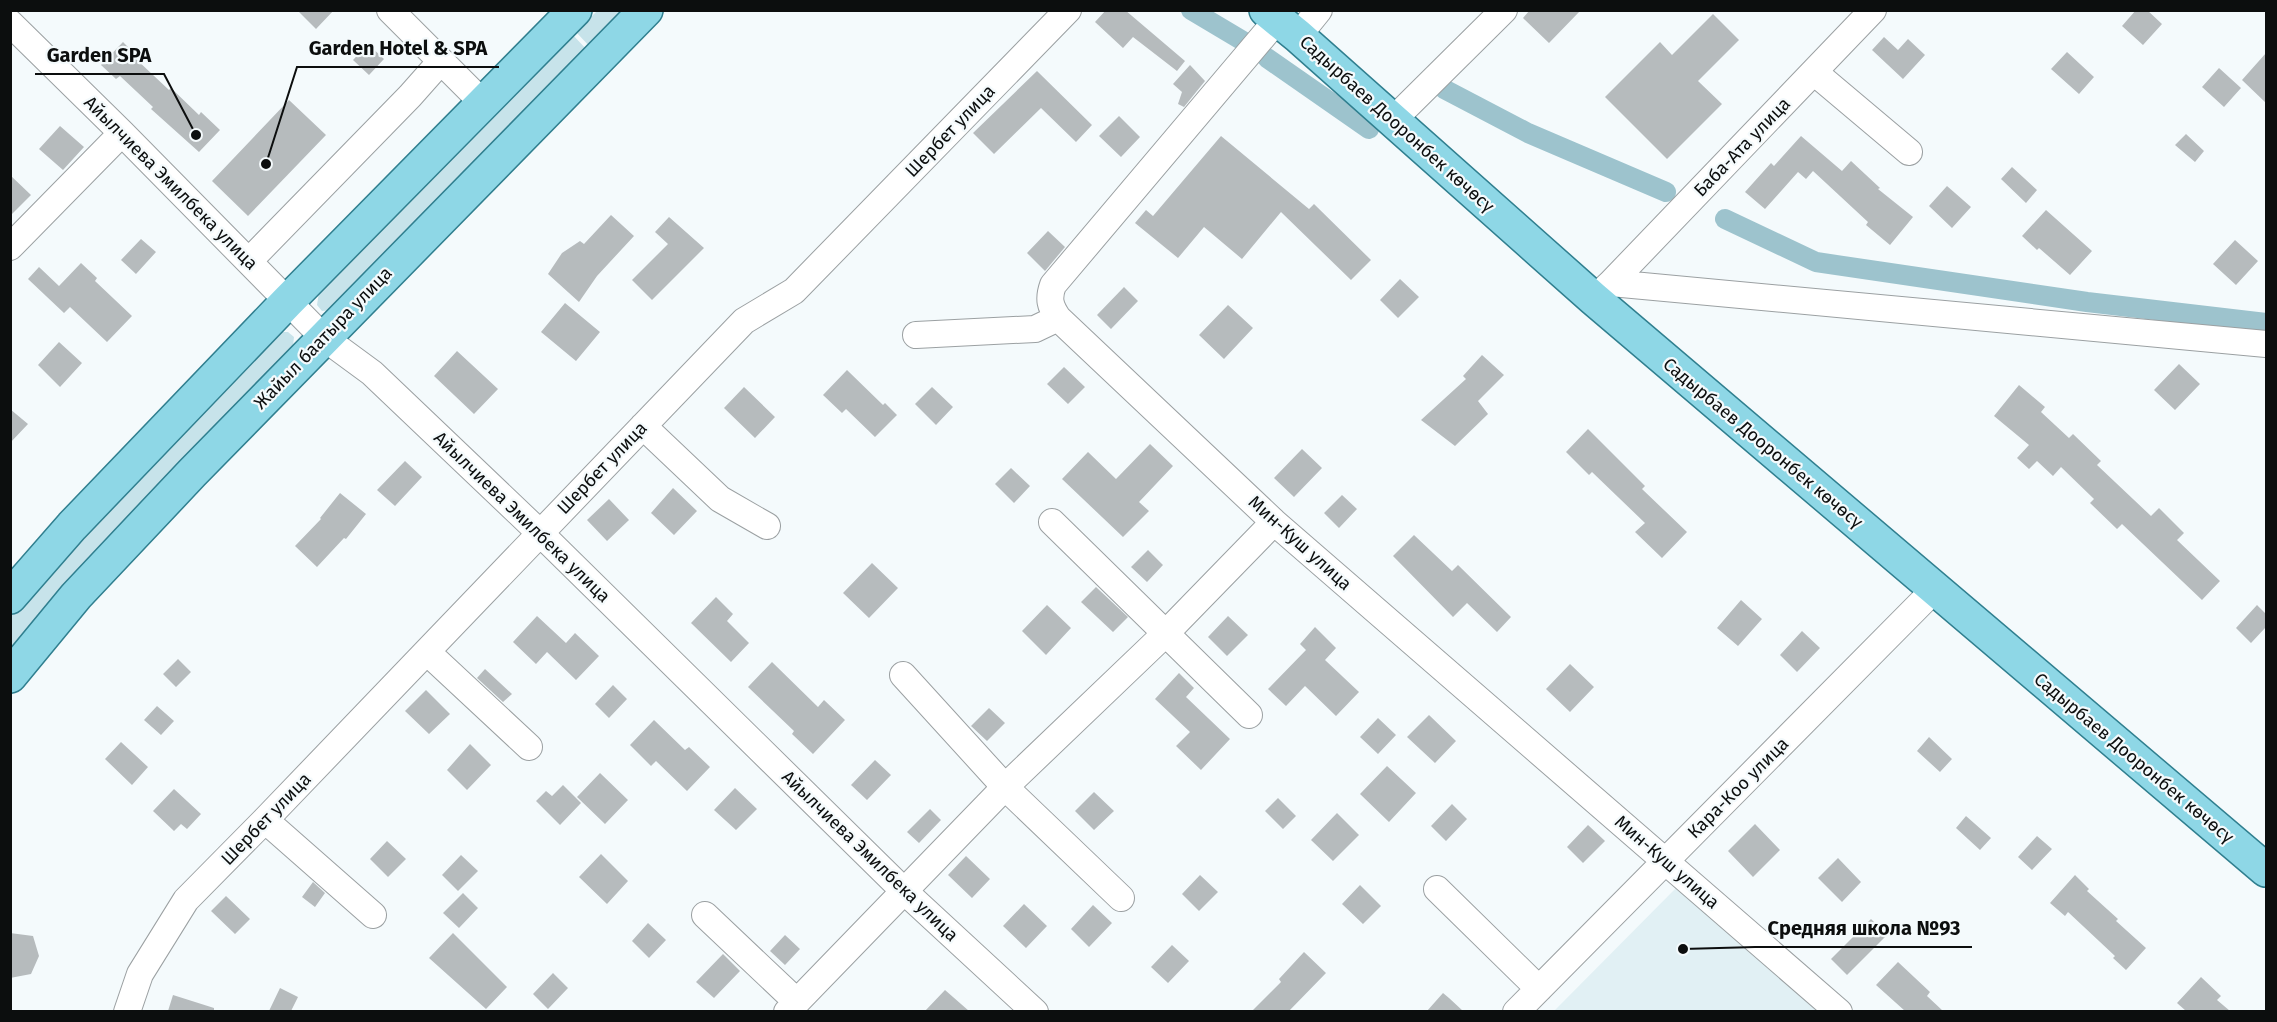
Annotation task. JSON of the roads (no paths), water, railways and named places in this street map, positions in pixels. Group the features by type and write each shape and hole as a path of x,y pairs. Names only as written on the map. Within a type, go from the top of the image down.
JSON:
{"main road":[{"path":"10,597 72,526 287,302 575,10"},
{"name":"Жайыл баатыра улица","path":"10,676 76,596 323,337 646,10"},
{"name":"Садырбаев Дооронбек көчөсү","path":"1280,22 1392,121 1602,291 1935,589 2266,870"}],"street":[{"path":"390,10 484,104"},
{"name":"Шербет улица","path":"127,1011 140,974 186,900 744,321 794,291 1068,10"},
{"path":"916,335 1035,329 1058,318 1051,307 1049,295 1053,285 1280,22 1319,10"},
{"path":"1392,121 1504,10"},
{"name":"Баба-Ата улица","path":"1602,291 1873,10"},
{"name":"Айылчиева Эмилбека улица","path":"10,23 323,337 372,373 540,532 904,891 1035,1011"},
{"path":"249,261 410,96 441,61"},
{"path":"1814,72 1909,152"},
{"path":"10,247 122,133"},
{"path":"1602,291 2266,344"},
{"name":"Мин-Куш улица","path":"1058,318 1274,522 1839,1011"},
{"path":"643,426 720,499 767,526"},
{"path":"1052,522 1249,715"},
{"path":"705,915 792,1006 1005,787 1166,633 1274,522"},
{"name":"Кара-Коо улица","path":"1516,1011 1935,589"},
{"path":"427,652 529,747"},
{"path":"903,675 1005,787 1121,898"},
{"path":"265,820 373,915"},
{"path":"1437,889 1539,988"}],"waterway":[{"path":"1191,10 1243,41"},
{"path":"1267,58 1369,129"},
{"path":"1444,89 1528,133 1666,192"},
{"path":"1725,219 1816,262 2087,302 2266,323"}],"place":[{"name":"Garden SPA","path":"196,135"},
{"name":"Garden Hotel & SPA","path":"266,164"},
{"name":"Средняя школа №93","path":"1683,949"}]}
